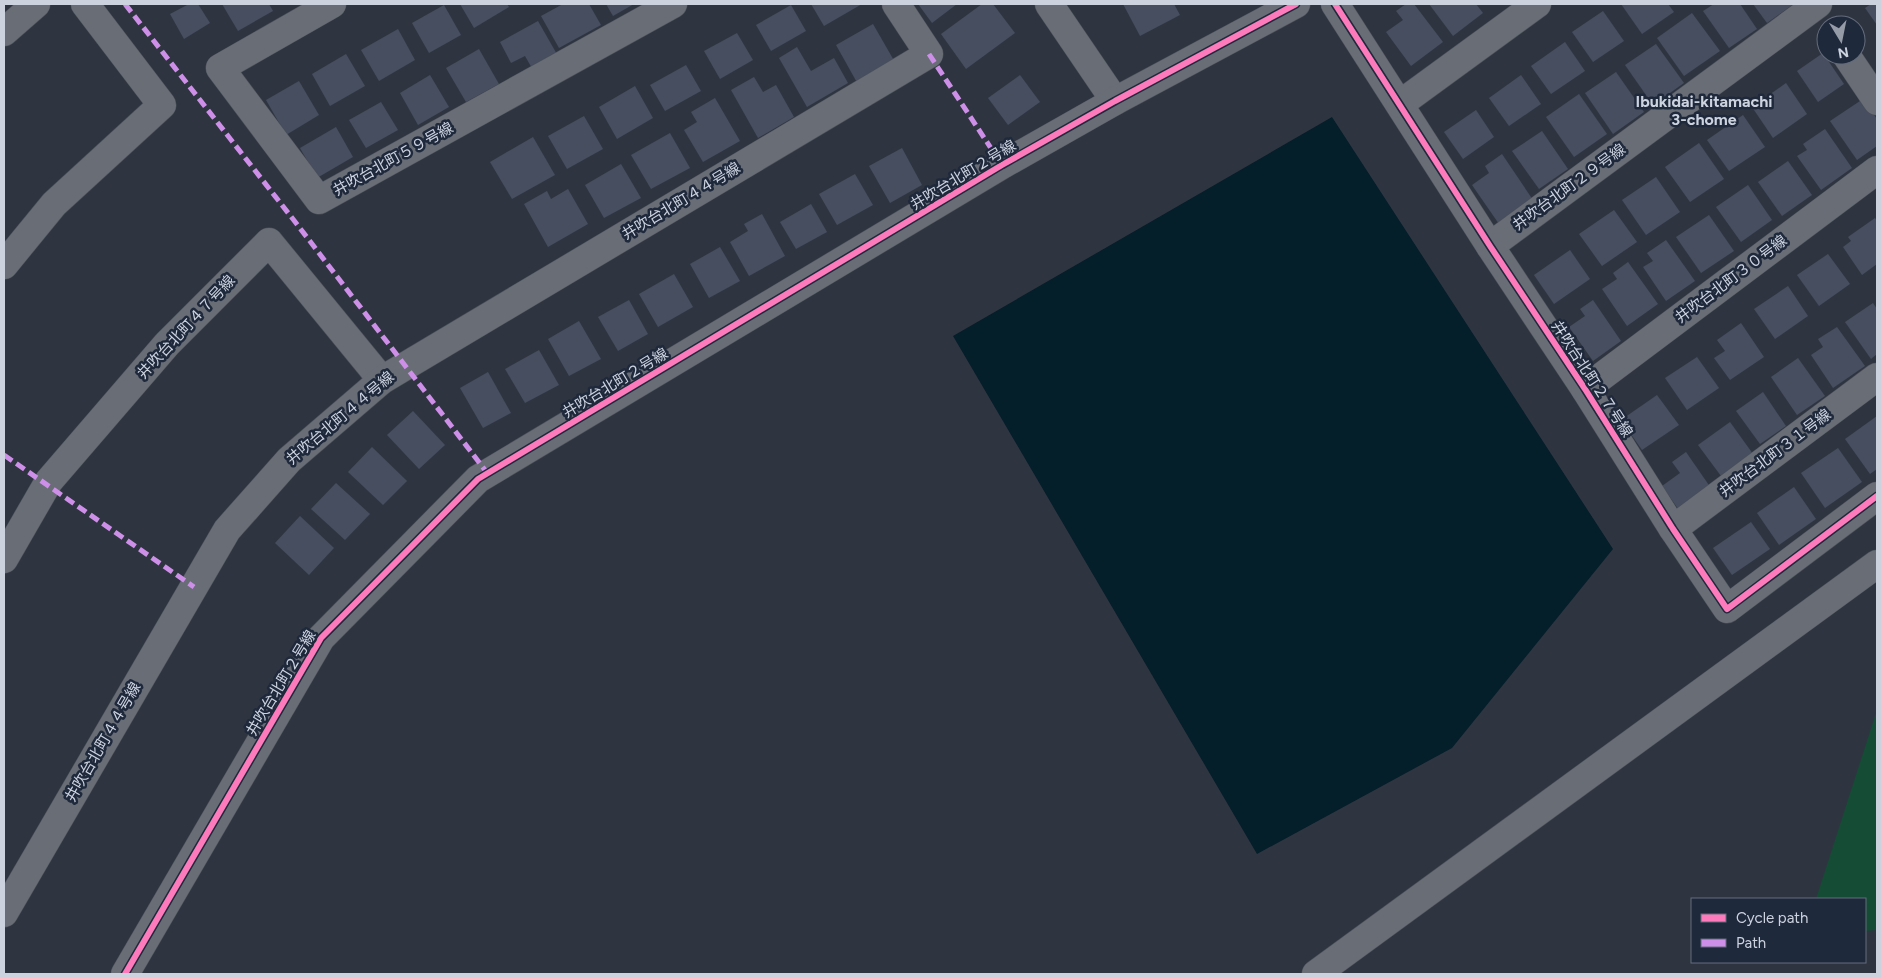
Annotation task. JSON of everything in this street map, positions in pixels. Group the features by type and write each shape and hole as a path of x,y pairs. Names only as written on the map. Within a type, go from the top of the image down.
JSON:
{"street":[{"path":"4,32 36,4"},
{"path":"4,265 54,204 162,104 85,4"},
{"name":"井吹台北町５９号線","path":"332,4 220,68 319,200 673,4"},
{"name":"井吹台北町４４号線","path":"4,913 227,530 289,460 382,380 929,54 896,4"},
{"path":"1049,4 1115,101"},
{"name":"井吹台北町２号線","path":"125,974 320,638 478,479 1002,166 1115,101 1296,4"},
{"name":"井吹台北町２７号線","path":"1335,4 1490,246 1585,389 1673,529 1727,609 1877,496"},
{"path":"1400,104 1537,4"},
{"name":"井吹台北町２９号線","path":"1490,246 1818,10"},
{"path":"1853,65 1877,101"},
{"name":"井吹台北町３０号線","path":"1585,389 1877,170"},
{"name":"井吹台北町４７号線","path":"4,559 49,481 167,344 269,242 382,380"},
{"name":"井吹台北町３１号線","path":"1673,529 1877,377"},
{"path":"1316,974 1877,564"}],"green space":[{"path":"1877,710 1877,930 1866,931 1866,898 1816,898"}],"water":[{"path":"1332,117 1613,549 1452,748 1257,854 953,336"}],"building":[{"path":"189,4 198,4 210,23 184,39 170,14"},
{"path":"222,4 269,4 273,11 238,31"},
{"path":"460,4 507,4 509,7 474,28"},
{"path":"563,4 589,4 601,25 559,48 541,16"},
{"path":"606,4 634,4 613,16"},
{"path":"811,4 862,4 824,26"},
{"path":"918,4 957,4 932,23"},
{"path":"982,4 993,4 1015,33 966,69 941,34"},
{"path":"1123,4 1174,4 1180,15 1140,36"},
{"path":"1406,4 1414,4 1443,42 1411,66 1386,32 1403,20 1396,11"},
{"path":"1429,4 1476,4 1483,13 1453,36"},
{"path":"1621,4 1668,4 1674,12 1642,34"},
{"path":"1714,4 1740,4 1757,29 1729,48 1703,11"},
{"path":"1753,4 1794,4 1767,23"},
{"path":"1871,4 1877,4 1877,25 1865,8"},
{"path":"444,5 461,35 429,53 412,23"},
{"path":"791,5 806,31 771,51 756,25"},
{"path":"1603,11 1624,41 1593,62 1572,32"},
{"path":"1692,13 1720,51 1684,76 1657,38"},
{"path":"538,21 558,56 533,70 525,56 511,63 500,42"},
{"path":"873,24 896,64 859,86 836,45"},
{"path":"398,29 415,60 379,81 361,50"},
{"path":"737,33 753,60 720,79 704,51"},
{"path":"1565,42 1585,71 1551,94 1531,66"},
{"path":"1656,44 1684,83 1653,105 1625,65"},
{"path":"797,47 811,71 834,58 848,83 807,107 779,58"},
{"path":"479,49 499,84 466,102 446,68"},
{"path":"346,54 365,86 330,106 312,74"},
{"path":"1816,58 1816,65 1831,65 1844,84 1818,102 1797,71"},
{"path":"686,65 701,91 665,111 650,85"},
{"path":"1616,72 1644,112 1613,134 1585,93"},
{"path":"430,75 449,107 418,125 400,93"},
{"path":"1020,75 1040,102 1008,125 988,98"},
{"path":"1521,75 1541,104 1509,126 1489,98"},
{"path":"754,77 763,92 776,85 794,117 758,138 731,90"},
{"path":"299,81 319,115 286,135 266,100"},
{"path":"1786,83 1807,114 1773,138 1752,107"},
{"path":"635,86 653,118 617,139 599,107"},
{"path":"1579,94 1607,134 1574,157 1546,117"},
{"path":"715,98 740,141 703,162 684,130 697,122 691,112"},
{"path":"1863,99 1877,119 1877,146 1857,160 1830,121"},
{"path":"381,102 398,130 366,148 349,120"},
{"path":"1476,110 1494,137 1463,159 1444,132"},
{"path":"1743,115 1765,147 1729,171 1707,140"},
{"path":"584,116 603,149 567,169 548,136"},
{"path":"336,127 353,157 317,178 300,148"},
{"path":"1825,129 1852,168 1821,190 1797,156 1807,150 1803,144"},
{"path":"1542,131 1568,169 1539,189 1512,151"},
{"path":"670,133 690,168 651,189 631,155"},
{"path":"533,137 555,175 512,199 490,162"},
{"path":"1699,143 1724,179 1690,202 1665,167"},
{"path":"902,148 922,185 890,203 869,166"},
{"path":"1502,154 1533,200 1499,224 1472,185 1489,173 1485,166"},
{"path":"1788,161 1812,195 1782,216 1758,182"},
{"path":"621,164 641,198 604,218 585,185"},
{"path":"855,174 873,205 837,225 819,194"},
{"path":"1656,177 1680,212 1646,235 1622,200"},
{"path":"1748,185 1772,220 1741,242 1716,207"},
{"path":"568,189 588,224 548,247 524,204 547,191 551,199"},
{"path":"811,204 827,232 796,249 780,222"},
{"path":"1614,210 1637,242 1602,266 1579,234"},
{"path":"762,214 785,256 749,276 730,242 748,231 744,224"},
{"path":"1709,215 1734,251 1701,273 1676,237"},
{"path":"1875,218 1877,221 1877,264 1862,275 1843,247 1851,241 1848,237"},
{"path":"1666,240 1695,281 1666,301 1643,267 1653,261 1647,253"},
{"path":"720,247 740,281 709,298 690,264"},
{"path":"1570,250 1590,279 1554,304 1534,275"},
{"path":"1828,254 1850,284 1819,306 1797,275"},
{"path":"1628,262 1658,304 1627,326 1602,289 1617,279 1613,273"},
{"path":"674,274 693,307 658,327 639,294"},
{"path":"1788,286 1808,316 1775,339 1754,309"},
{"path":"629,300 648,334 618,351 598,317"},
{"path":"1593,300 1621,341 1593,361 1569,327 1585,316 1580,309"},
{"path":"1873,303 1877,309 1877,354 1871,359 1845,322"},
{"path":"579,321 601,359 569,376 548,339"},
{"path":"1741,323 1764,357 1730,380 1714,358 1725,351 1717,340"},
{"path":"1837,327 1865,366 1833,388 1811,355 1823,347 1818,339"},
{"path":"539,350 559,385 525,403 505,369"},
{"path":"1697,357 1719,388 1687,410 1665,378"},
{"path":"1798,358 1825,396 1797,415 1771,377"},
{"path":"488,372 511,413 483,428 460,388"},
{"path":"1763,392 1786,426 1760,444 1736,411"},
{"path":"1657,395 1679,425 1642,450 1621,420"},
{"path":"413,411 445,445 419,469 387,435"},
{"path":"1877,416 1877,469 1870,474 1845,439"},
{"path":"1730,422 1753,454 1721,476 1698,445"},
{"path":"372,447 407,481 383,505 348,472"},
{"path":"1838,448 1862,482 1825,508 1801,473"},
{"path":"1686,452 1713,491 1681,513 1662,486 1680,473 1672,462"},
{"path":"336,483 370,514 345,540 311,509"},
{"path":"1794,487 1816,519 1779,545 1757,513"},
{"path":"300,516 334,548 309,575 275,543"},
{"path":"1751,522 1770,549 1732,575 1713,548"}],"marked path":[{"path":"125,4 488,474"},
{"path":"929,54 1002,165"},
{"path":"4,455 194,587"}],"cycle path":[{"path":"125,974 321,638 478,479 1002,165 1115,101 1296,4"},
{"path":"1335,4 1490,246 1585,389 1673,529 1727,609 1877,496"}],"district":[{"name":"Ibukidai-kitamachi 3-chome","path":"1704,110"}]}
